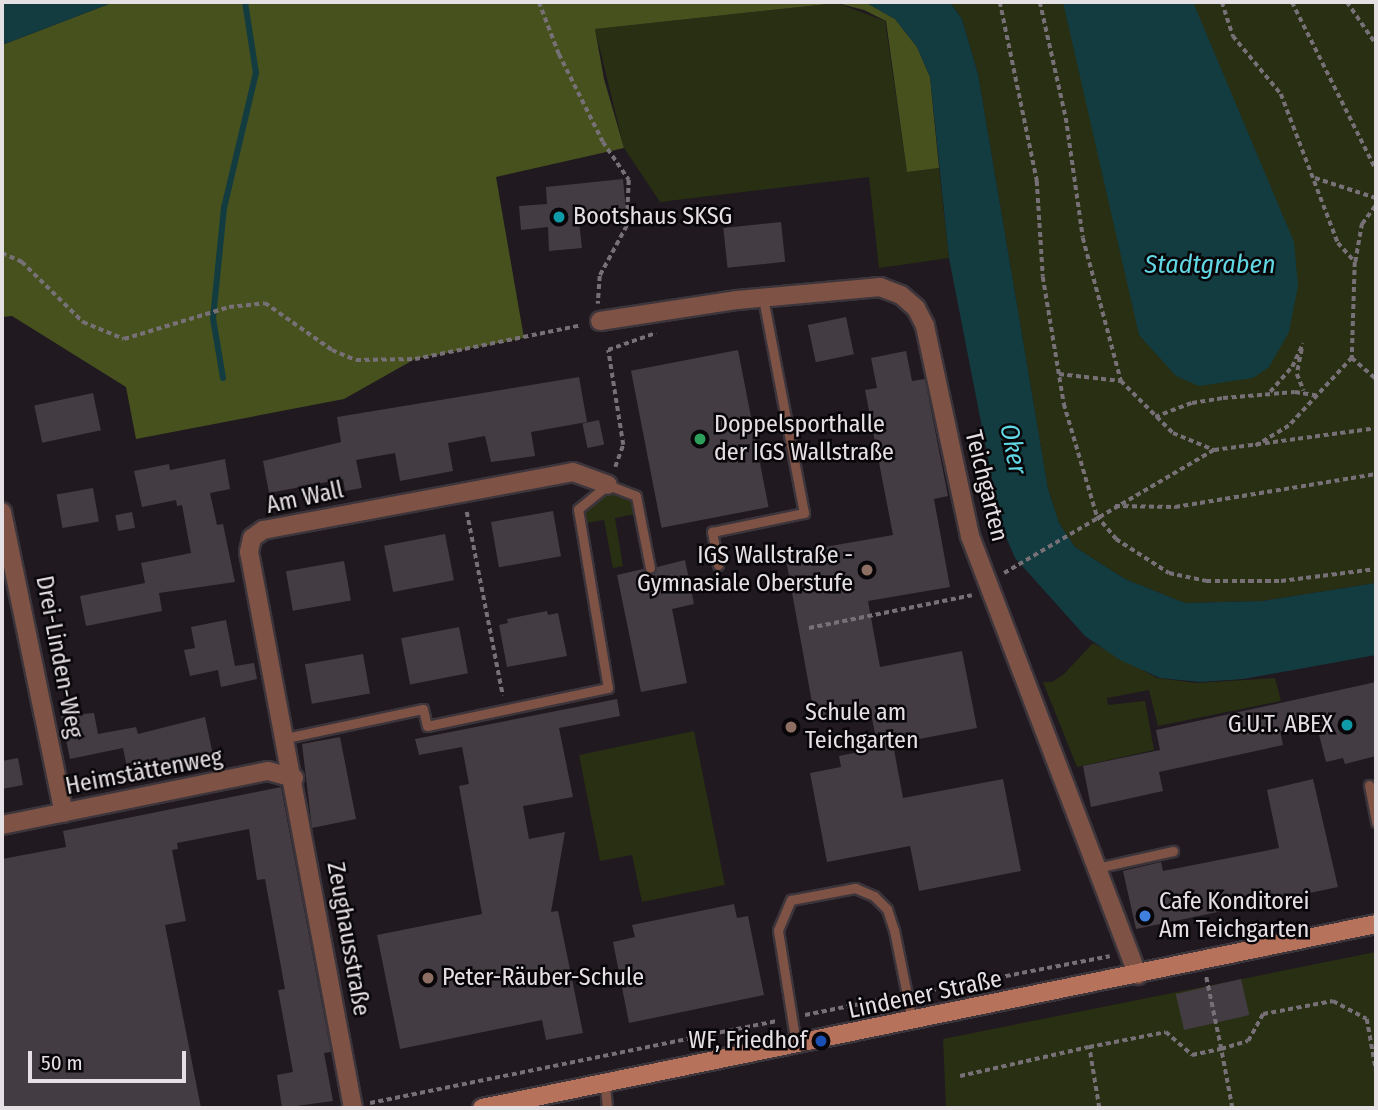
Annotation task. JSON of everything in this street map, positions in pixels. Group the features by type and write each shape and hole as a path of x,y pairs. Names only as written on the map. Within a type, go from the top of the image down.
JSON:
{"main road":[{"name":"Lindener Straße","path":"482,1108 797,1046 1376,924"}],"street":[{"name":"Teichgarten","path":"600,321 763,298 880,287 901,295 916,308 925,326 970,536 995,583 1138,975"},
{"name":"Am Wall","path":"294,778 249,552 252,538 263,530 573,472 608,485"},
{"name":"Drei-Linden-Weg","path":"2,517 64,813"},
{"name":"Heimstättenweg","path":"2,825 268,771 294,778"},
{"name":"Zeughausstraße","path":"294,778 353,1108"}],"lane":[{"path":"719,565 712,532 804,513 763,298"},
{"path":"286,738 424,709 427,726 608,688 578,509 608,485 635,496 650,568"},
{"path":"1369,785 1376,822"},
{"path":"1097,868 1173,851"},
{"path":"797,1046 778,930 791,900 855,888 874,896 887,909 913,1022"},
{"path":"605,1085 607,1108"}],"path":[{"path":"2,253 28,266 66,310 112,337 144,336 229,307 265,303 344,356 389,362 600,321 596,291 627,226 630,187 559,54 539,2"},
{"path":"1000,2 1037,181 1043,277 1064,404 1097,516 1116,539 1169,573 1206,581 1281,581 1376,569"},
{"path":"1040,2 1066,118 1083,237 1121,381 1154,417 1173,433 1214,450"},
{"path":"1222,2 1233,36 1280,94 1338,243 1355,262"},
{"path":"1292,2 1376,170"},
{"path":"1347,2 1376,44"},
{"path":"1314,178 1376,198"},
{"path":"1256,446 1289,426 1320,396 1352,358 1355,262 1362,224 1376,205"},
{"path":"608,485 623,445 608,350 667,330"},
{"path":"1268,394 1287,374 1303,343 1297,374 1307,394"},
{"path":"1352,358 1376,379"},
{"path":"1059,374 1121,381"},
{"path":"1154,417 1192,403 1268,394 1320,396"},
{"path":"809,628 995,583 1097,516 1214,450 1376,428"},
{"path":"1115,506 1164,508 1376,474"},
{"path":"463,492 506,709"},
{"path":"1203,962 1232,1108"},
{"path":"960,1076 1166,1032 1192,1055 1248,1041 1263,1014 1333,1001 1367,1019 1376,1070"},
{"path":"1089,1047 1098,1108"}],"green space":[{"path":"114,2 865,2 895,19 917,47 930,77 939,168 907,172 886,21 864,10 837,3 595,29 604,79 624,148 496,177 524,338 415,359 344,399 136,439 126,387 12,316 2,317 2,45"},
{"path":"950,2 1376,2 1376,583 1262,601 1185,603 1125,579 1075,547 1059,523 1048,489 978,74 962,19"},
{"path":"837,3 885,21 907,172 939,168 949,258 879,268 869,177 660,202 624,148 595,29"},
{"path":"608,485 636,496 640,513 615,518 623,566 613,568 604,520 581,524 578,509"},
{"path":"1093,643 1157,678 1197,683 1275,678 1281,701 1158,726 1149,690 1107,698 1108,705 1145,701 1154,750 1077,767 1043,682 1052,682 1064,674"},
{"path":"694,731 725,885 642,902 632,855 600,861 579,755"},
{"path":"1376,952 1376,1108 946,1108 943,1039"}],"water":[{"path":"2,2 114,2 2,45"},
{"name":"Oker","path":"865,2 950,2 962,19 978,74 1048,489 1059,523 1075,547 1125,579 1185,603 1262,601 1376,583 1376,655 1243,679 1200,682 1160,678 1120,660 1085,636 1015,558 1001,525 949,258 930,77 917,47 895,19"},
{"name":"Stadtgraben","path":"1063,2 1193,2 1294,242 1298,286 1289,332 1269,367 1253,378 1199,386 1176,376 1139,335"}],"building":[{"name":"Bootshaus SKSG","path":"623,179 626,211 598,214 599,220 579,222 582,248 549,251 548,227 521,230 519,206 547,204 546,187"},
{"path":"781,222 785,262 727,268 723,228"},
{"path":"846,317 854,354 816,362 808,325"},
{"name":"Doppelsporthalle der IGS Wallstraße","path":"738,350 769,507 662,528 631,371"},
{"path":"906,351 912,381 925,379 948,496 934,499 950,587 868,601 880,667 962,651 977,728 893,744 903,798 1003,779 1021,871 919,891 910,846 827,862 810,773 841,767 839,756 878,748 870,709 815,719 785,554 893,535 865,390 877,388 871,358"},
{"path":"579,377 587,422 531,432 535,456 491,462 485,436 448,443 453,471 400,481 395,453 356,460 362,488 345,491 343,479 269,493 263,461 341,442 337,417"},
{"path":"93,393 101,430 42,443 34,405"},
{"path":"599,420 604,444 588,448 582,424"},
{"path":"225,459 230,489 210,493 217,525 223,524 235,582 159,593 162,611 86,626 80,596 145,583 141,563 191,553 182,505 177,506 176,500 142,507 134,471 169,464 170,470"},
{"path":"93,488 99,521 62,528 57,494"},
{"path":"553,511 561,556 499,567 491,522"},
{"path":"132,512 135,528 118,531 115,515"},
{"path":"445,534 454,580 393,592 384,546"},
{"path":"685,560 694,604 672,609 687,683 641,692 617,575 643,569 652,575 657,567"},
{"path":"344,561 351,600 293,611 286,571"},
{"path":"547,611 548,615 558,613 567,656 507,667 499,625 508,623 507,619"},
{"path":"226,620 235,666 254,663 257,679 221,687 218,670 190,676 184,650 195,648 191,627"},
{"path":"459,627 468,673 410,684 401,638"},
{"path":"363,654 370,693 312,704 305,664"},
{"path":"1376,682 1376,756 1345,764 1343,758 1326,762 1316,723 1280,731 1283,745 1159,772 1163,791 1091,807 1083,766 1160,750 1156,730"},
{"path":"617,699 620,716 559,728 573,797 523,806 529,839 565,832 551,912 558,911 583,1033 546,1040 542,1020 400,1049 377,935 482,914 459,786 469,784 462,747 419,755 415,739"},
{"path":"94,713 98,734 136,727 138,734 205,717 214,760 128,772 123,748 70,759 61,716"},
{"path":"340,737 356,819 312,828 302,744"},
{"path":"18,758 23,785 2,789 2,761"},
{"path":"1313,779 1338,887 1136,929 1123,871 1161,862 1163,871 1279,848 1267,790"},
{"path":"281,787 331,1052 324,1053 333,1101 282,1108 277,1075 293,1072 278,990 285,989 265,879 257,880 249,829 177,843 178,849 172,850 186,921 165,925 201,1108 2,1108 2,859 66,847 63,831"},
{"path":"734,904 737,918 748,916 764,995 629,1023 613,942 635,937 632,925"},
{"path":"1241,979 1249,1015 1184,1030 1176,994"}],"waterway":[{"path":"223,378 213,318 224,208 256,73 245,2"}],"place":[{"name":"Bootshaus SKSG","path":"559,217"},
{"name":"Doppelsporthalle der IGS Wallstraße","path":"700,439"},
{"name":"IGS Wallstraße - Gymnasiale Oberstufe","path":"867,570"},
{"name":"G.U.T. ABEX","path":"1347,725"},
{"name":"Schule am Teichgarten","path":"791,727"},
{"name":"Cafe Konditorei Am Teichgarten","path":"1145,916"},
{"name":"Peter-Räuber-Schule","path":"428,978"},
{"name":"WF, Friedhof","path":"821,1041"}]}
